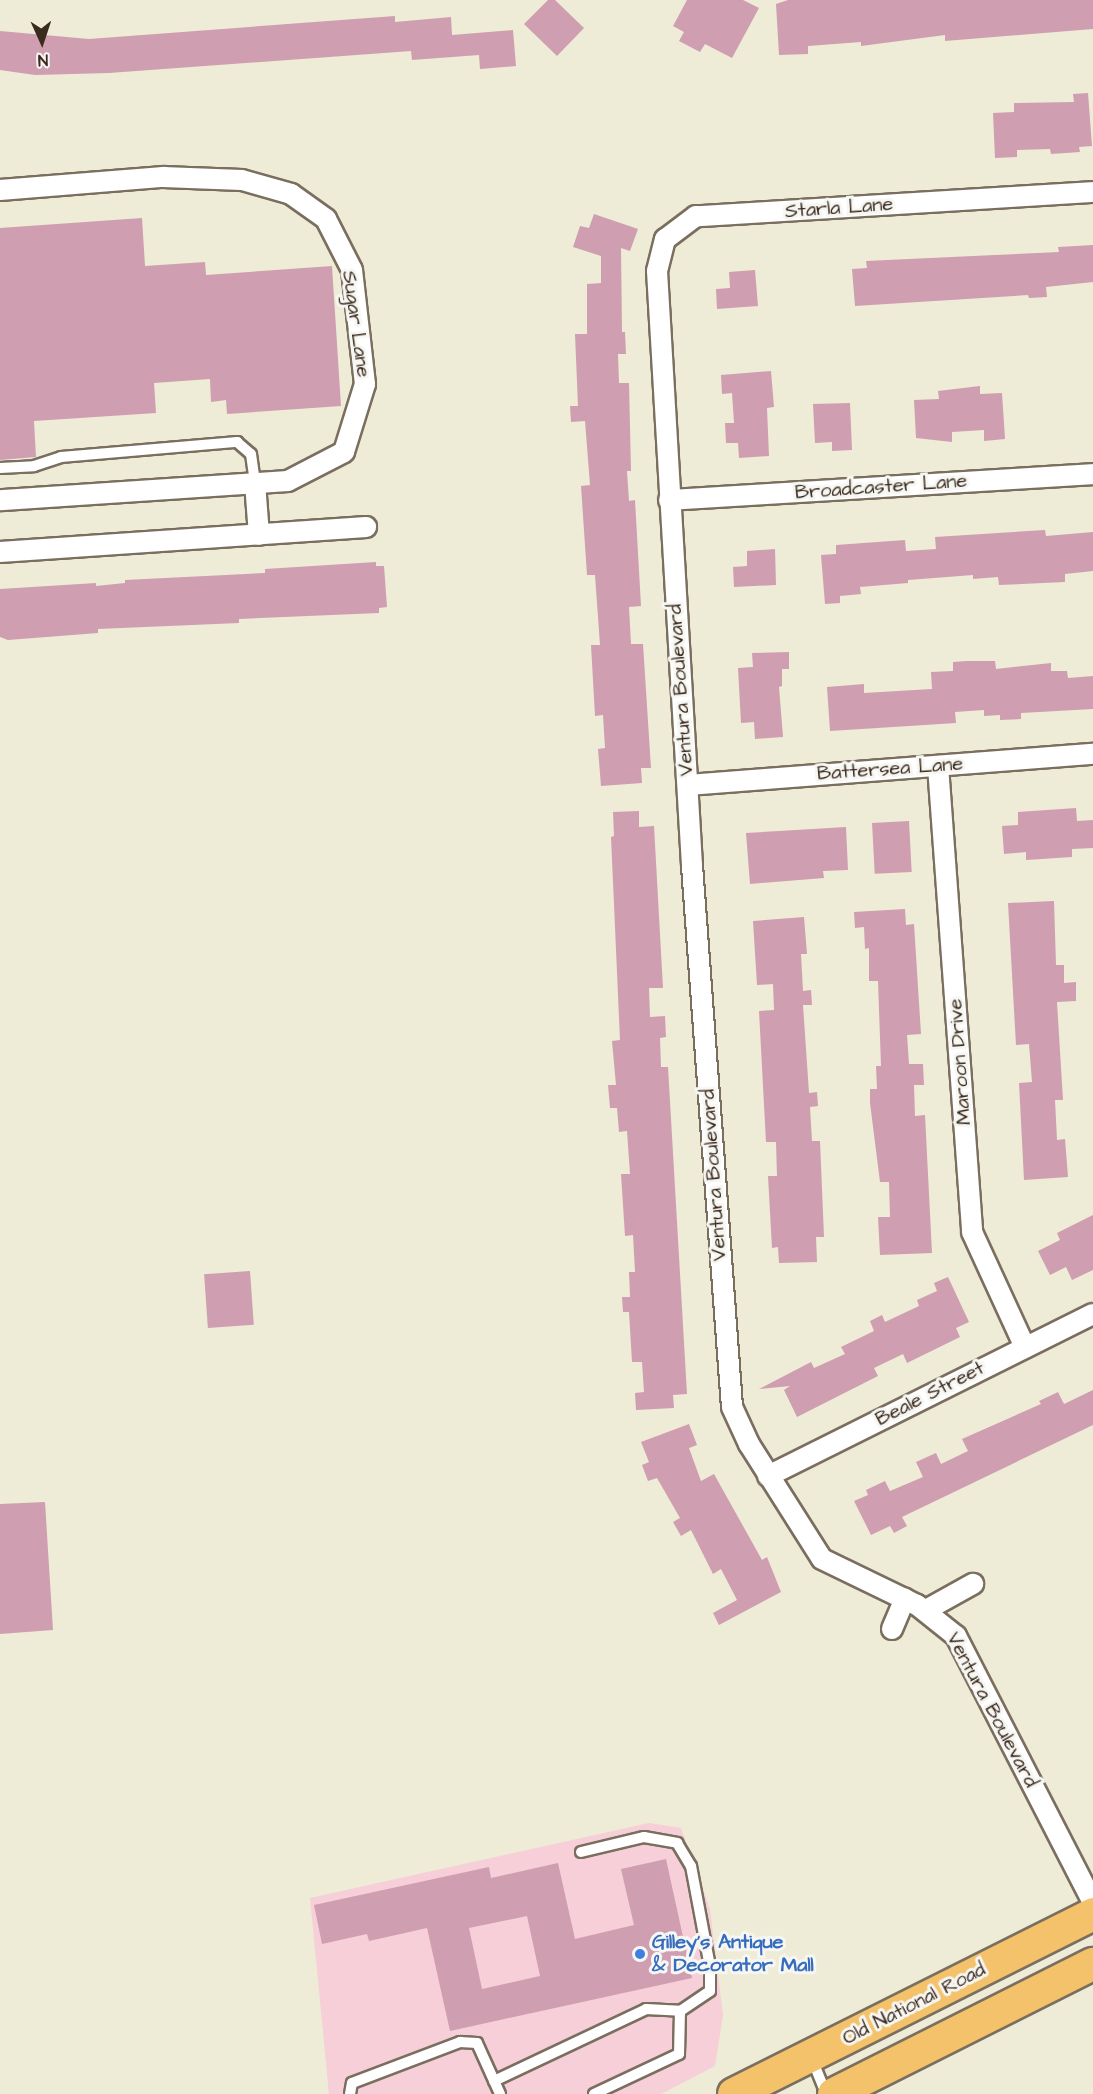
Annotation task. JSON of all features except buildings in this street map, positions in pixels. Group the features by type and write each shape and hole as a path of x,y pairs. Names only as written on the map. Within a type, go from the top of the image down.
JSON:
{"main road":[{"name":"Old National Road","path":"735,2094 1093,1914"},
{"path":"834,2094 1093,1964"}],"street":[{"name":"Sugar Lane","path":"0,190 163,177 242,180 291,194 326,219 352,270 365,384 344,452 288,481 0,500"},
{"name":"Starla Lane","path":"658,310 657,271 665,239 696,216 1093,192"},
{"name":"Ventura Boulevard","path":"658,310 687,785 730,1393 738,1425 822,1559 926,1610 956,1636 1093,1903"},
{"name":"Broadcaster Lane","path":"669,500 1093,474"},
{"path":"255,483 259,535"},
{"path":"0,552 366,527"},
{"name":"Battersea Lane","path":"687,785 1093,754"},
{"name":"Maroon Drive","path":"938,766 972,1232 1025,1347"},
{"name":"Beale Street","path":"768,1476 1093,1314"},
{"path":"926,1610 973,1584"},
{"path":"892,1629 905,1599"}],"lane":[{"path":"0,468 34,466 61,457 237,442 251,454 255,483"},
{"path":"494,2081 646,2009 680,2011 710,1990 710,1967 691,1866 677,1843 644,1837 581,1852"},
{"path":"594,2094 680,2054 680,2011"},
{"path":"350,2094 352,2083 460,2042 477,2043 500,2094"},
{"path":"810,2056 826,2094"}],"shaded area":[{"path":"649,1823 681,1828 710,1909 723,2015 715,2066 661,2094 329,2094 310,1898"}],"place":[{"name":"Gilley's Antique & Decorator Mall","path":"640,1954"}]}
